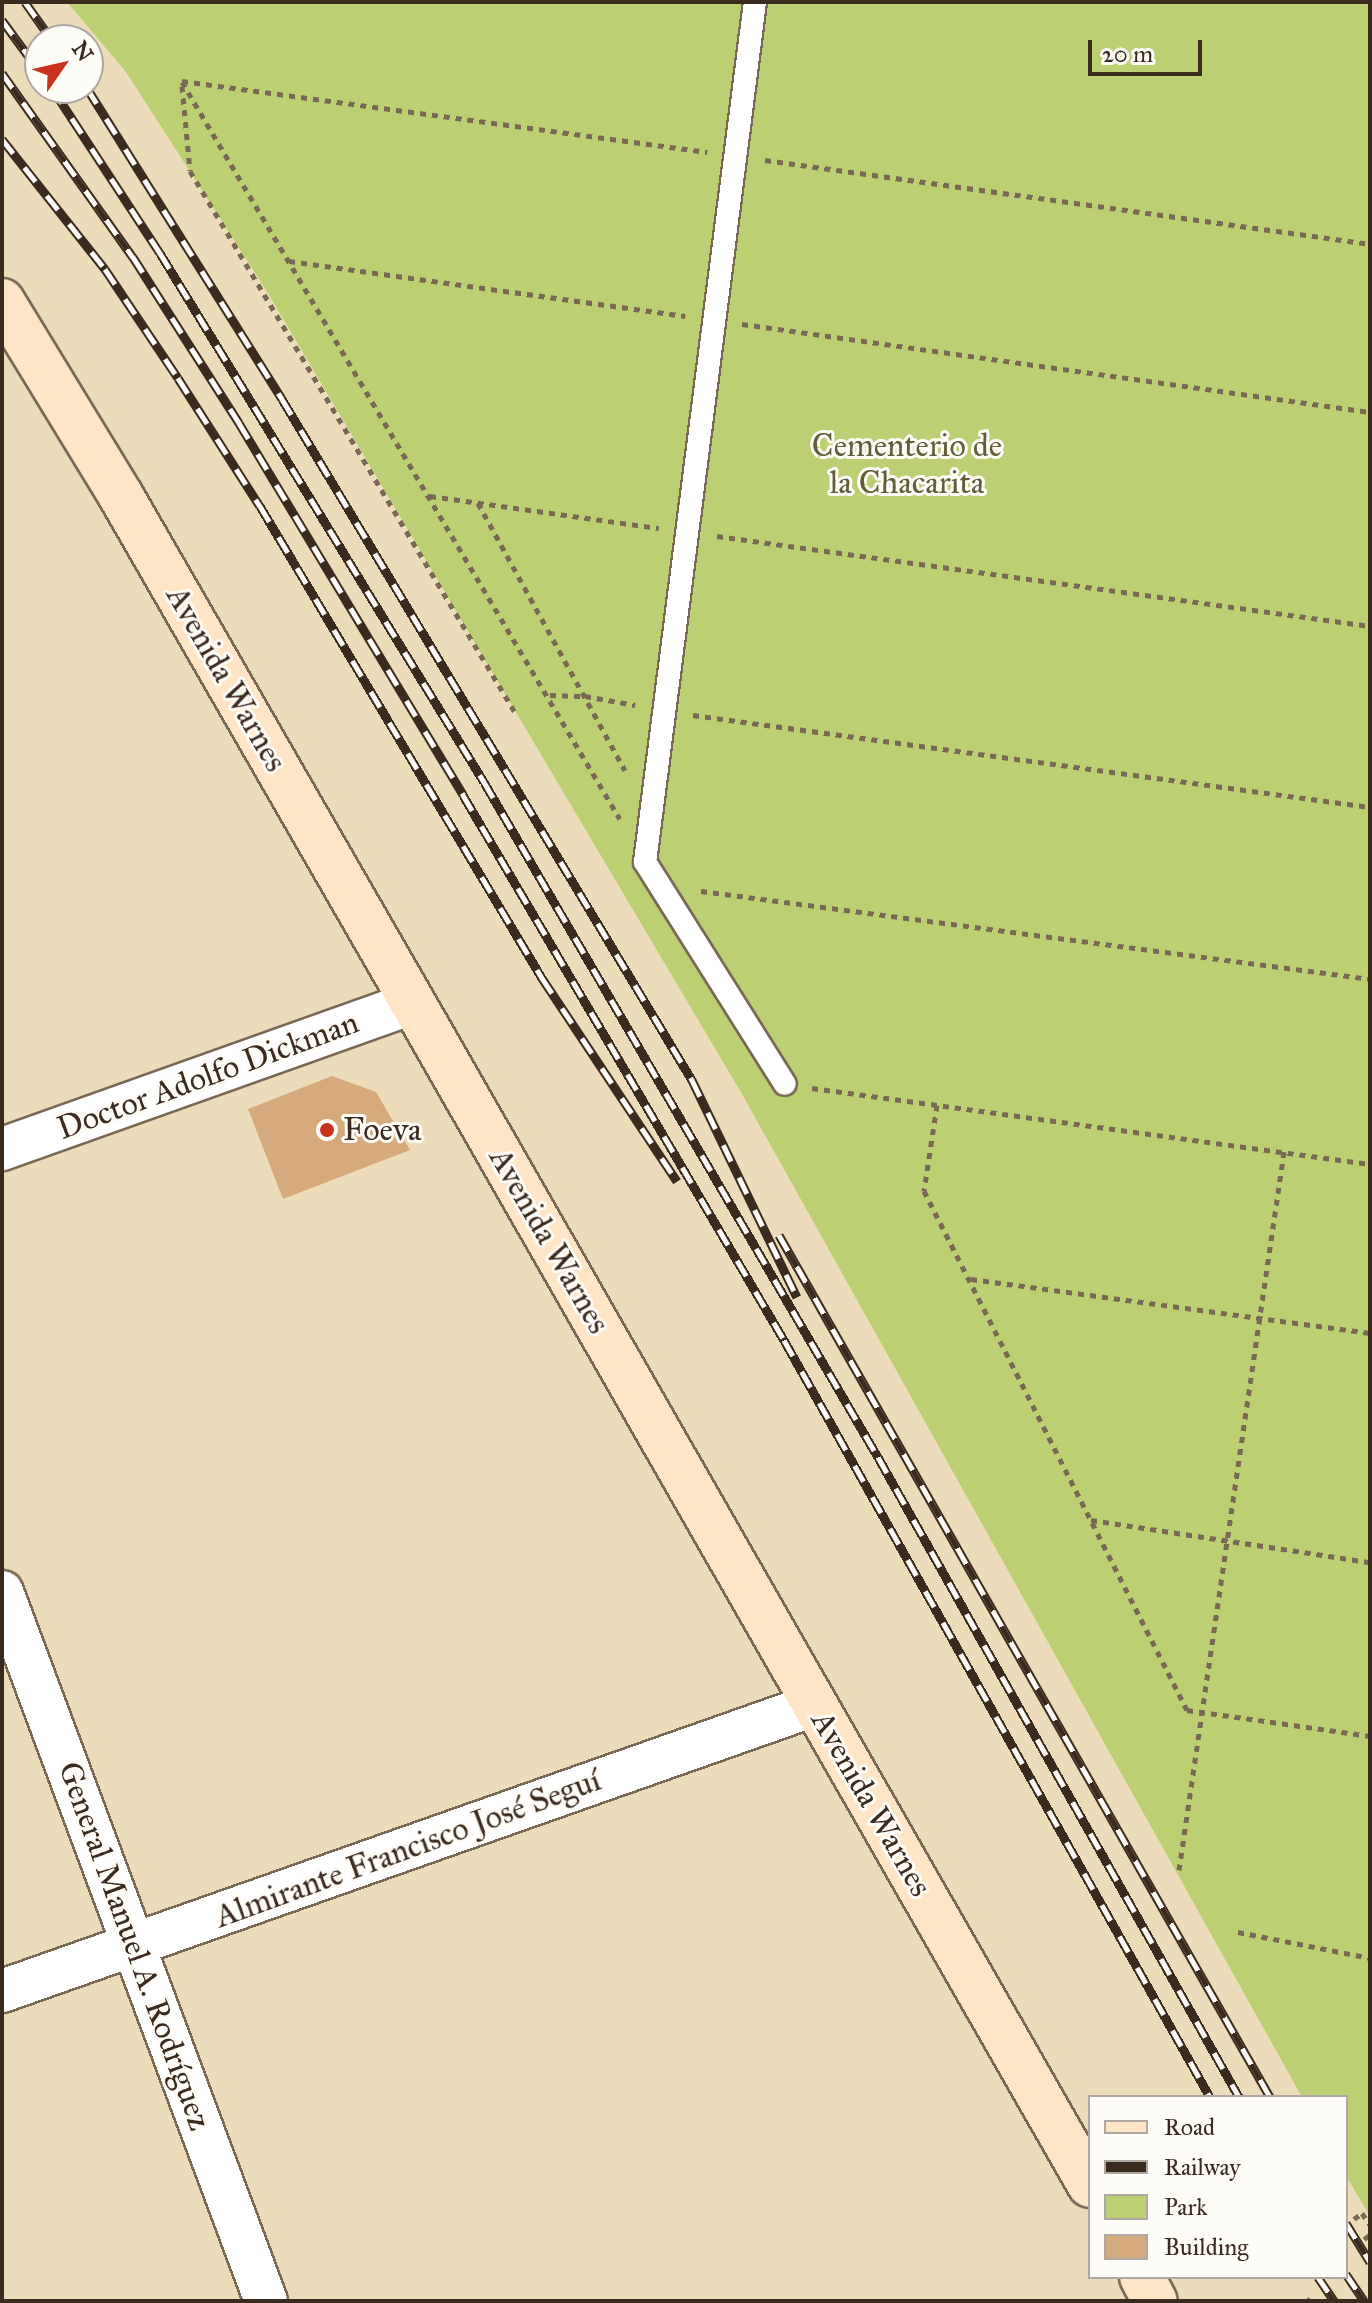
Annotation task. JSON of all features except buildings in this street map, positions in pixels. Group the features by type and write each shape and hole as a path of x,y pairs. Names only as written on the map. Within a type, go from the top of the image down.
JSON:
{"main road":[{"name":"Avenida Warnes","path":"2,301 113,483 1088,2182"},
{"path":"1143,2279 1155,2301"}],"street":[{"name":"Doctor Adolfo Dickman","path":"2,1149 413,1003"},
{"name":"General Manuel A. Rodríguez","path":"2,1592 266,2301"},
{"name":"Almirante Francisco José Seguí","path":"2,1991 814,1705"}],"lane":[{"path":"755,2 645,862 785,1084"}],"path":[{"path":"182,81 1370,244"},
{"path":"182,81 549,695 645,862"},
{"path":"182,81 190,171 516,714"},
{"path":"289,261 1370,412"},
{"path":"430,496 1370,626"},
{"path":"478,503 651,816"},
{"path":"549,695 585,696 664,711 1370,807"},
{"path":"660,886 1370,979"},
{"path":"785,1084 1370,1164"},
{"path":"937,1105 924,1191 1187,1710 1370,1736"},
{"path":"1179,1870 1284,1152"},
{"path":"970,1279 1370,1333"},
{"path":"1091,1520 1370,1562"},
{"path":"1238,1932 1370,1958"},
{"path":"1354,2219 1362,2213 1370,2225"}],"green space":[{"name":"Cementerio de la Chacarita","path":"67,2 1370,2 1370,2216 1348,2179 1348,2095 1301,2095 742,1094 266,290 126,72 104,46 104,24 86,24"}],"railway":[{"path":"25,2 41,24"},
{"path":"2,20 24,50"},
{"path":"2,73 133,257 239,423 463,795 784,1340 1209,2095"},
{"path":"62,104 160,253 484,782 878,1457 1238,2095"},
{"path":"97,104 282,399 692,1080 797,1297"},
{"path":"2,139 105,269 178,378 260,506 542,978 677,1181"},
{"path":"779,1235 1269,2095"},
{"path":"1348,2226 1370,2262"},
{"path":"1348,2277 1364,2301"},
{"path":"1319,2279 1334,2301"}],"place":[{"name":"Foeva","path":"327,1130"}]}
